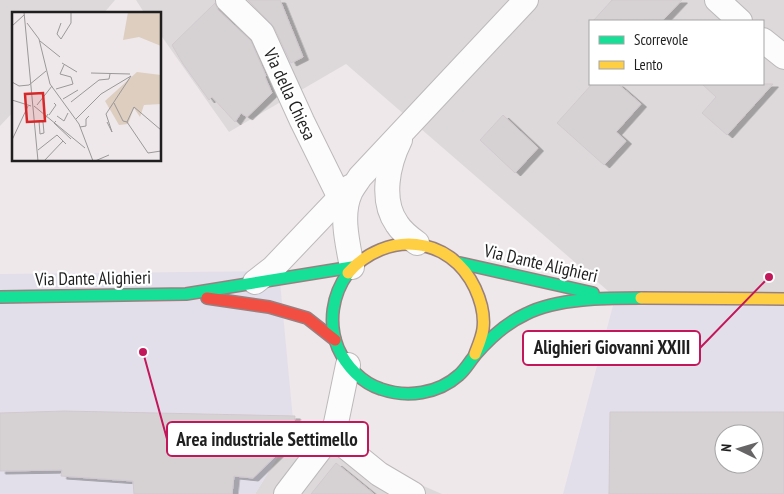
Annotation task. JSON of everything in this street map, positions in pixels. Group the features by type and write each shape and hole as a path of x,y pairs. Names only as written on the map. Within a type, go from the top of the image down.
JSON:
{"main road":[{"name":"Via Dante Alighieri","path":"476,354 483,330 483,306 475,283 460,263 440,250 417,243 393,244 371,253 352,267 341,283 334,301 332,320 335,340 340,353 348,365 366,383 390,393 415,395 439,388 453,379 503,328 524,315 544,306 616,298 784,299"},
{"name":"Via Dante Alighieri","path":"460,263 616,298"},
{"name":"Via Dante Alighieri","path":"0,297 186,294 352,267"},
{"name":"Via Dante Alighieri","path":"186,294 269,307 307,318 335,340"}],"street":[{"name":"Via della Chiesa","path":"228,0 262,33 340,198"},
{"path":"255,282 273,268 526,0"},
{"path":"717,0 739,20"},
{"path":"764,41 784,57"},
{"path":"417,243 396,224 387,198 389,170 393,157 400,141 419,114"},
{"path":"352,267 347,241 345,208 350,193 360,177"},
{"path":"286,494 331,435 336,423 348,365"},
{"path":"331,435 379,474 413,494"}],"shaded area":[{"path":"0,0 115,0 105,12 12,12 12,113 0,126"},
{"path":"136,0 784,0 784,298 615,297 346,64 229,132 161,35 161,12 144,12"},
{"path":"279,271 294,430 255,494 0,494 0,274"},
{"path":"615,298 784,299 784,494 563,494"},
{"path":"294,430 442,494 255,494"}],"building":[{"path":"248,0 280,0 303,57 291,63 274,27"},
{"path":"612,0 682,0 663,20 594,20"},
{"path":"215,3 218,10 251,41 272,93 247,117 241,113 235,122 212,97 209,100 172,45"},
{"path":"773,84 727,135 702,113 716,97 703,85"},
{"path":"591,85 619,85 641,104 616,132 626,141 604,165 557,123"},
{"path":"503,115 538,148 515,173 480,140"},
{"path":"64,411 295,416 292,440 253,478 234,476 232,494 134,494 133,481 61,476 62,470 0,471 0,413"},
{"path":"610,412 784,412 784,494 609,494"},
{"path":"336,463 374,494 311,494"}],"traffic: fast":[{"path":"460,263 593,293"},
{"path":"0,297 186,294 352,267"},
{"path":"348,273 338,290 333,309 333,329 338,348 345,361 367,383 391,392 412,394 432,390 451,381 461,373 481,348 499,331 538,309 582,300 641,298"}],"traffic: slow":[{"path":"348,273 363,259 380,250 398,245 416,245 434,249 450,257 464,270 475,288 482,308 483,329 475,354"},
{"path":"641,298 784,299"}],"traffic: jam":[{"path":"207,298 269,307 307,318 335,340"}],"place":[{"name":"Alighieri Giovanni XXIII","path":"769,277"},
{"name":"Area industriale Settimello","path":"143,352"}]}
